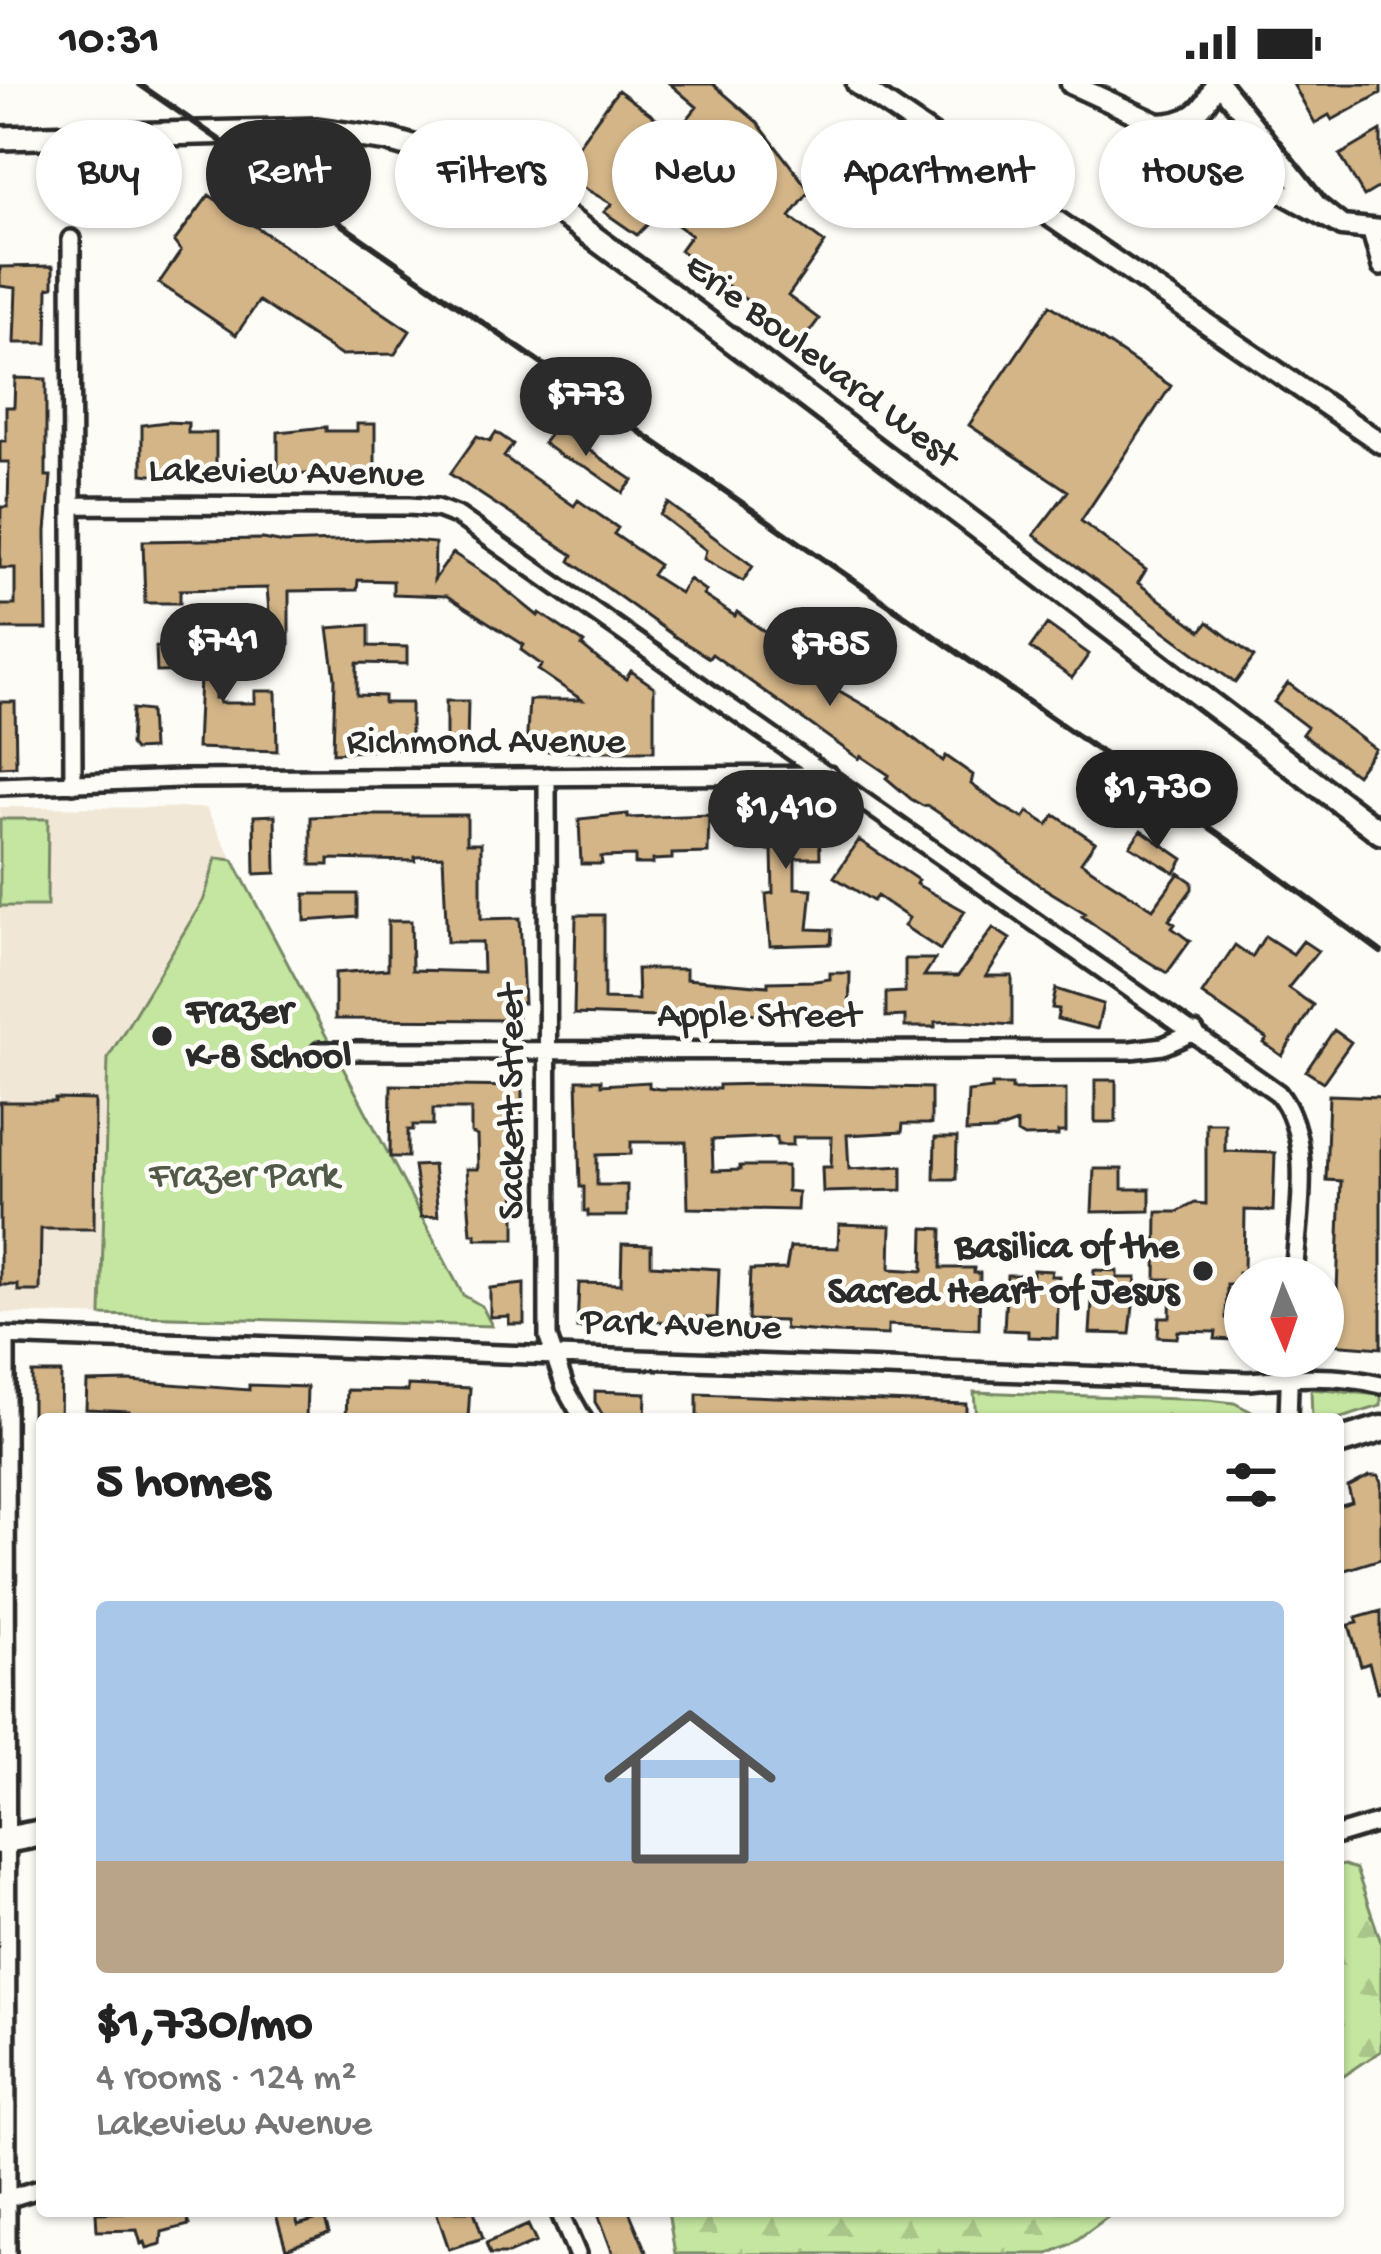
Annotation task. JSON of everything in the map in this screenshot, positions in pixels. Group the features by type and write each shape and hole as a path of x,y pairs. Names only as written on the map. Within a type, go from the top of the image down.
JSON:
{"main road":[{"name":"Erie Boulevard West","path":"0,138 317,130 388,140 448,157 505,182 558,211 670,293 1381,833"},
{"path":"1344,1440 1381,1429"},
{"path":"4,1840 36,1834"}],"street":[{"path":"857,84 1381,443"},
{"path":"1071,84 1149,120"},
{"path":"1189,120 1207,105 1217,84 1317,206 1337,223"},
{"path":"1285,194 1337,223 1376,231 1381,267"},
{"path":"71,238 73,784"},
{"name":"Lakeview Avenue","path":"71,505 437,508 458,516 1278,1093 1294,1122 1299,1169 1295,1257"},
{"name":"Richmond Avenue","path":"0,786 178,779 829,775"},
{"name":"Sackett Street","path":"547,776 548,1337 580,1413"},
{"name":"Apple Street","path":"320,1051 1131,1050 1162,1046 1195,1032"},
{"path":"3,1336 3,2200 7,2254"},
{"name":"Park Avenue","path":"3,1336 1227,1381 1289,1377 1381,1382"},
{"path":"1288,1413 1289,1377"},
{"path":"1344,1833 1381,1822"},
{"path":"3,2200 36,2190"},
{"path":"562,2217 578,2254"}],"shaded area":[{"name":"Frazer K-8 School","path":"0,807 206,808 417,1212 463,1295 482,1306 492,1326 0,1313"}],"green space":[{"path":"0,819 48,819 47,906 0,906"},
{"name":"Frazer Park","path":"216,858 233,860 463,1295 482,1306 492,1326 101,1315 108,1058 204,899"},
{"path":"1311,1389 1381,1395 1381,1406 1344,1417 1344,1413 1312,1413"},
{"path":"974,1392 1208,1400 1234,1403 1254,1413 976,1413"},
{"path":"1344,1865 1356,1869 1381,1942 1381,2051 1344,2076"},
{"path":"669,2217 1108,2217 1048,2254 675,2254"}],"building":[{"path":"670,84 713,84 755,120 686,120 697,107"},
{"path":"1293,84 1381,84 1381,93 1332,120 1329,115 1315,123"},
{"path":"618,90 658,120 612,120 612,204 588,190 588,132"},
{"path":"1381,131 1381,186 1364,196 1340,155"},
{"path":"777,148 801,179 801,203 790,217 825,243 788,296 819,319 802,342 680,250 691,235 682,228 777,228"},
{"path":"206,199 206,228 258,228 410,331 395,354 340,355 259,301 236,335 159,283 181,251 174,242"},
{"path":"53,266 47,343 14,343 16,288 0,286 0,267"},
{"path":"1050,305 1171,386 1081,521 1146,570 1138,583 1201,631 1208,622 1254,657 1235,683 1034,535 1068,491 969,425"},
{"path":"15,378 46,379 46,476 51,476 47,629 0,629 0,605 15,605 15,568 0,568 1,507 8,507 9,462 0,462 0,441 6,441 6,407 14,407"},
{"path":"188,423 188,433 216,433 216,471 188,472 188,479 142,474 142,425"},
{"path":"357,424 375,424 375,469 278,476 278,432 326,427 326,431 357,431"},
{"path":"555,427 633,480 623,493 543,443"},
{"path":"496,432 513,444 504,457 574,506 578,500 618,528 614,534 659,565 652,575 680,593 689,579 706,591 703,595 735,616 737,612 792,651 788,657 822,681 890,720 943,761 946,756 973,775 971,784 1000,805 1023,818 1028,812 1048,825 1055,815 1095,842 1081,862 1107,880 1153,909 1179,873 1192,882 1192,889 1169,920 1190,941 1167,973 994,850 911,799 886,778 889,775 859,759 712,654 709,658 674,636 570,561 573,555 450,474 477,436 490,441"},
{"path":"668,503 753,566 743,581 704,559 706,550 660,515"},
{"path":"143,541 435,543 434,580 453,553 538,616 584,643 626,679 631,671 654,687 654,751 526,751 529,700 582,700 538,670 542,665 521,650 524,645 447,596 393,594 393,581 358,580 357,590 289,591 289,644 264,645 264,664 247,665 247,644 223,644 223,627 270,623 267,588 180,590 180,603 145,603"},
{"path":"1047,624 1089,654 1072,678 1030,648"},
{"path":"369,625 369,646 407,647 407,664 357,663 357,695 384,696 384,703 411,703 411,748 333,753 335,678 328,628"},
{"path":"216,645 215,698 220,703 255,703 255,691 276,691 277,751 197,748 200,677 197,671 157,672 156,647"},
{"path":"1288,683 1375,749 1356,775 1302,734 1307,727 1274,702"},
{"path":"446,701 468,701 467,747 446,747"},
{"path":"0,702 15,702 16,766 0,767"},
{"path":"132,709 150,711 152,749 134,750 130,745"},
{"path":"819,812 820,858 795,858 795,888 812,889 808,929 832,930 831,944 770,946 766,894 773,893 772,850 739,850 739,814"},
{"path":"628,814 628,818 709,815 708,853 672,854 672,859 653,860 653,864 635,864 635,856 601,857 602,864 581,864 579,819"},
{"path":"275,815 276,873 255,874 254,816"},
{"path":"467,815 467,843 481,843 481,919 520,918 524,1003 517,1003 518,1020 335,1019 335,973 388,969 388,921 411,921 412,970 483,972 482,942 447,942 443,856 415,857 415,861 329,859 329,865 311,865 311,817"},
{"path":"1141,830 1183,859 1175,873 1130,846"},
{"path":"859,840 918,880 916,884 965,911 940,950 904,926 909,918 877,896 873,901 834,877"},
{"path":"305,894 357,894 357,917 305,921"},
{"path":"576,915 604,915 604,999 638,1000 637,969 686,969 686,979 768,986 768,982 815,981 830,979 830,973 850,973 849,1021 749,1013 686,1018 574,1014"},
{"path":"993,928 1010,939 986,976 1012,976 1012,1025 958,1021 905,1027 905,1016 886,1017 886,993 905,992 905,959 935,959 924,976 958,976"},
{"path":"1265,936 1293,954 1303,941 1318,951 1288,988 1313,1005 1282,1056 1264,1043 1267,1039 1202,994 1235,945 1252,957"},
{"path":"1056,989 1103,1004 1097,1029 1057,1019 1059,1009 1052,1008"},
{"path":"1334,1030 1351,1042 1323,1082 1306,1071"},
{"path":"577,1080 601,1080 601,1085 649,1082 649,1087 659,1089 762,1084 931,1088 931,1124 903,1124 902,1132 847,1135 849,1169 902,1166 902,1190 823,1192 822,1167 831,1167 832,1137 793,1137 793,1145 777,1145 777,1137 712,1140 713,1171 787,1166 787,1191 798,1192 797,1210 688,1208 686,1142 631,1142 631,1154 597,1155 597,1185 627,1185 627,1216 588,1216 584,1187 580,1187"},
{"path":"1095,1080 1116,1080 1116,1122 1095,1122"},
{"path":"391,1085 522,1087 515,1239 476,1239 471,1234 466,1169 478,1169 471,1109 433,1109 433,1125 413,1125 408,1130 408,1157 390,1157"},
{"path":"992,1085 1012,1085 1012,1090 1066,1089 1066,1132 1024,1137 1017,1133 1017,1123 995,1131 966,1132 968,1092 992,1089"},
{"path":"1329,1095 1381,1097 1381,1348 1344,1345 1344,1257 1338,1257 1341,1181 1326,1180"},
{"path":"95,1100 94,1229 41,1229 40,1291 18,1291 18,1285 0,1285 0,1102"},
{"name":"Basilica of the Sacred Heart of Jesus","path":"1206,1123 1225,1123 1225,1151 1275,1153 1273,1211 1245,1210 1244,1257 1224,1257 1224,1339 1215,1339 1216,1332 1178,1331 1177,1338 1158,1337 1159,1317 1170,1317 1171,1279 1156,1279 1157,1212 1206,1204"},
{"path":"935,1138 957,1138 956,1179 934,1179"},
{"path":"433,1165 438,1216 421,1217 414,1166"},
{"path":"1094,1169 1122,1169 1122,1189 1150,1189 1150,1211 1092,1212"},
{"path":"839,1224 891,1226 890,1269 923,1271 924,1228 942,1229 941,1268 974,1268 974,1273 980,1273 979,1329 888,1325 888,1335 836,1333 785,1329 784,1321 748,1320 750,1270 786,1269 790,1247 838,1248"},
{"path":"622,1244 651,1245 651,1265 719,1269 717,1318 685,1317 685,1323 644,1321 644,1329 577,1328 579,1283 621,1284"},
{"path":"1033,1270 1059,1276 1057,1338 1004,1330 1007,1275 1033,1275"},
{"path":"1094,1270 1136,1278 1130,1334 1090,1333"},
{"path":"524,1284 524,1324 509,1324 509,1316 490,1317 490,1288"},
{"path":"32,1373 61,1373 60,1413 36,1413 32,1419"},
{"path":"87,1382 249,1390 249,1385 307,1387 306,1413 86,1409"},
{"path":"408,1385 470,1388 468,1413 346,1413 347,1390 408,1391"},
{"path":"595,1391 646,1393 645,1413 601,1413"},
{"path":"697,1394 966,1404 966,1413 697,1413"},
{"path":"1378,1476 1381,1559 1344,1570 1344,1504 1352,1502 1348,1487"},
{"path":"1381,1611 1381,1691 1377,1692 1369,1663 1361,1666 1349,1625 1358,1623 1356,1618"},
{"path":"96,2217 187,2217 189,2225 162,2232 161,2244 147,2248 137,2230 97,2231"},
{"path":"277,2217 296,2217 298,2225 324,2217 329,2233 286,2249"},
{"path":"438,2217 476,2217 483,2238 449,2249"},
{"path":"599,2217 632,2217 647,2254 613,2254"},
{"path":"528,2225 536,2242 508,2254 490,2254 486,2243"}],"railway":[{"path":"139,84 1252,857 1381,952"}],"place":[{"name":"Frazer K-8 School","path":"162,1036"},
{"name":"Basilica of the Sacred Heart of Jesus","path":"1203,1271"}]}
